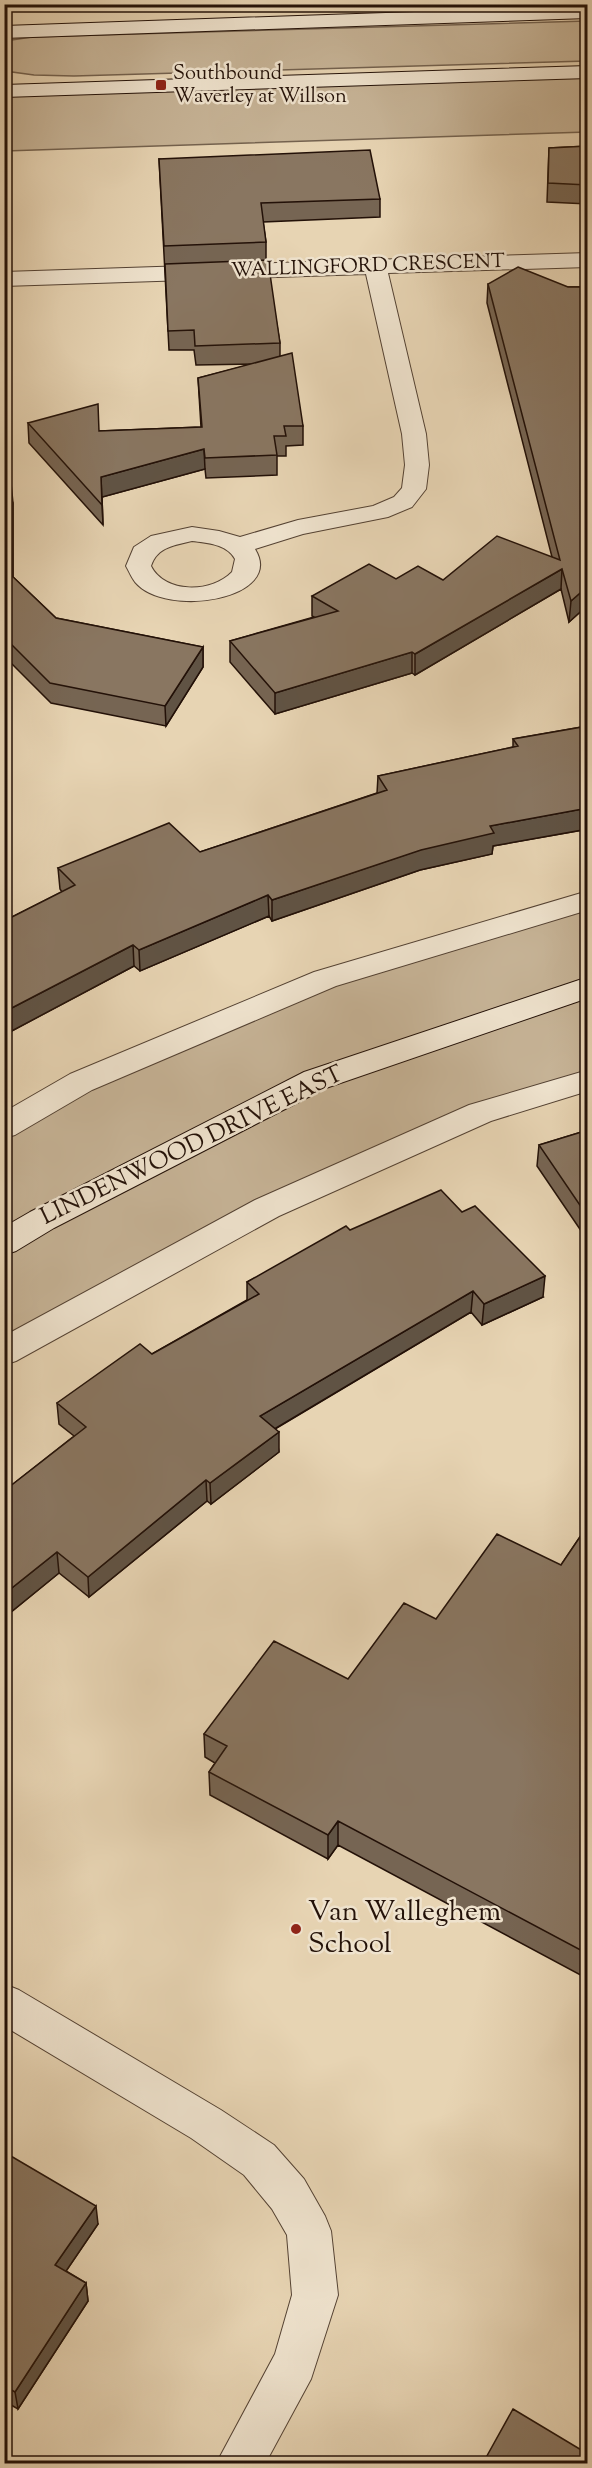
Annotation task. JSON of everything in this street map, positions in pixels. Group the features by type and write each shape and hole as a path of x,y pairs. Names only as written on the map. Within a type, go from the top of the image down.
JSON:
{"street":[{"path":"4,32 588,12"},
{"path":"4,91 588,72"},
{"name":"WALLINGFORD CRESCENT","path":"4,279 588,260"},
{"path":"238,546 298,527 379,512 403,502 414,489 417,465 414,434 375,266"},
{"path":"4,1127 81,1082 325,979 588,900"},
{"name":"LINDENWOOD DRIVE EAST","path":"4,1243 42,1220 315,1080 588,987"},
{"path":"4,1353 267,1209 480,1113 588,1080"},
{"path":"4,2003 206,2124 259,2160 288,2194 309,2231 315,2295 296,2363 239,2463"}],"shaded area":[{"path":"587,21 587,61 74,76 34,75 5,71 5,41 32,37"},
{"path":"587,72 587,132 5,151 4,91"},
{"path":"587,900 587,1080 480,1113 5,1352 4,1127 325,979"}],"building":[{"path":"588,146 588,185 548,183 549,148"},
{"path":"370,150 380,199 261,203 266,242 164,246 159,159"},
{"path":"4,162 7,162 7,210 4,210"},
{"path":"268,260 280,343 195,346 194,330 168,331 165,264"},
{"path":"518,267 568,287 588,287 588,586 571,601 562,569 415,654 412,652 275,693 230,641 338,611 312,596 369,564 396,579 418,566 443,580 497,536 560,560 488,284"},
{"path":"292,353 303,426 284,426 286,436 274,436 277,455 205,458 204,449 101,477 102,505 28,423 98,404 99,431 202,427 198,378"},
{"path":"4,483 11,483 11,575 56,618 203,647 165,706 50,683 4,637"},
{"path":"588,726 588,808 490,826 494,833 421,850 272,900 268,895 139,950 133,945 4,1012 4,921 75,885 58,868 169,823 200,852 387,790 378,776 518,746 513,739"},
{"path":"588,1130 588,1217 539,1145"},
{"path":"441,1190 462,1212 475,1206 545,1276 484,1304 473,1291 260,1416 279,1432 210,1483 206,1480 88,1577 57,1552 8,1591 4,1588 4,1491 86,1427 57,1403 140,1344 152,1354 259,1294 247,1282 346,1226 350,1230"},
{"path":"588,1525 588,1954 338,1821 328,1835 209,1772 227,1746 204,1734 274,1641 348,1679 404,1603 436,1619 497,1534 561,1565"},
{"path":"4,2152 96,2206 55,2265 86,2283 15,2392 4,2386"},
{"path":"513,2409 588,2454 588,2463 483,2463"}],"place":[{"name":"Southbound Waverley at Willson","path":"161,85"},
{"name":"Van Walleghem School","path":"296,1929"}]}
